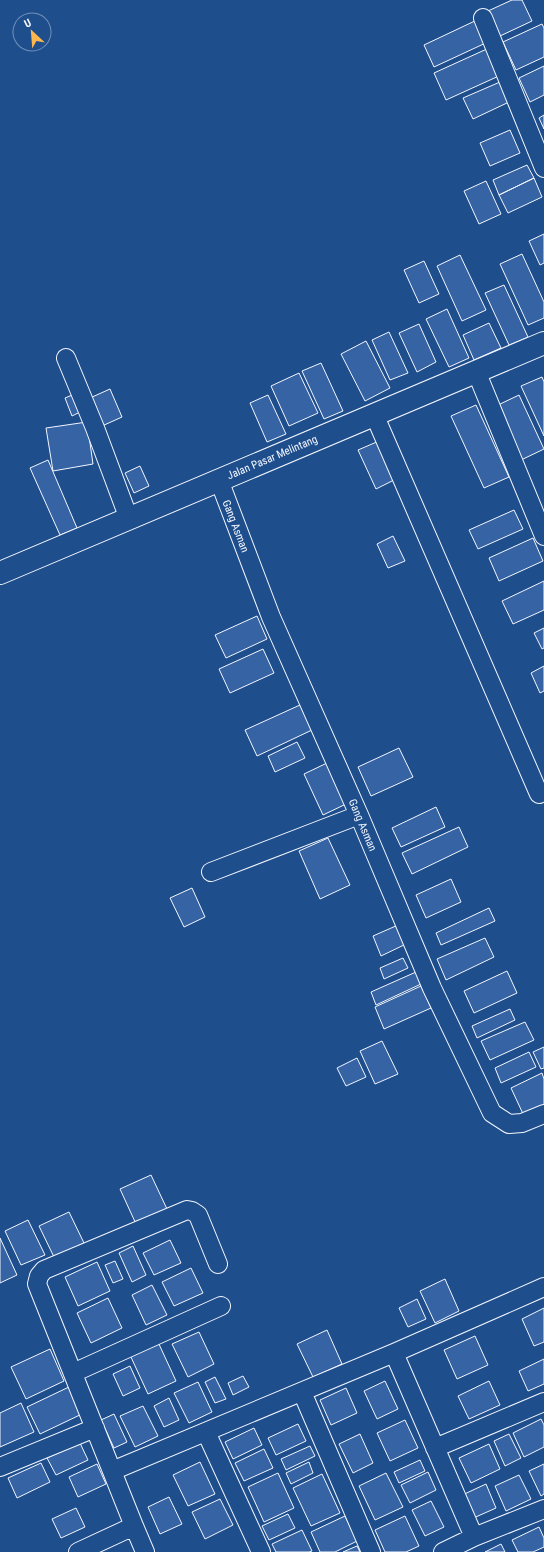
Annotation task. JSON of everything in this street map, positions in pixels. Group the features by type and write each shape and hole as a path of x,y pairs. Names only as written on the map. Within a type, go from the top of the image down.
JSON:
{"street":[{"path":"483,18 544,168"},
{"name":"Jalan Pasar Melintang","path":"0,574 544,343"},
{"path":"66,358 96,428 129,518"},
{"path":"476,371 544,536"},
{"path":"374,414 539,794"},
{"name":"Gang Asman","path":"219,480 271,617 359,815 432,988 492,1113 510,1124 522,1123 544,1114"},
{"path":"211,872 359,815"},
{"path":"145,1552 37,1284 39,1276 44,1270 187,1210 198,1215 218,1264"},
{"path":"112,1471 394,1353 544,1287"},
{"path":"73,1373 222,1306"},
{"path":"394,1353 474,1537"},
{"path":"302,1392 371,1552"},
{"path":"435,1448 544,1402"},
{"path":"0,1467 95,1428"},
{"path":"206,1432 261,1552"},
{"path":"443,1552 474,1537 544,1510"},
{"path":"78,1552 134,1526"}],"building":[{"path":"512,0 522,0 532,21 500,36 488,11"},
{"path":"479,19 490,41 434,67 424,45"},
{"path":"542,24 544,28 544,57 516,70 503,42"},
{"path":"489,48 501,75 446,100 434,73"},
{"path":"544,66 544,95 530,102 519,78"},
{"path":"500,82 509,102 473,119 463,98"},
{"path":"544,115 544,129 539,118"},
{"path":"510,130 520,153 490,166 480,143"},
{"path":"527,165 534,178 499,195 493,180"},
{"path":"534,178 542,197 508,213 499,195"},
{"path":"486,181 501,214 479,224 464,191"},
{"path":"544,234 544,263 540,265 529,241"},
{"path":"522,254 544,302 544,318 528,325 500,264"},
{"path":"460,255 486,310 462,321 437,266"},
{"path":"424,261 439,294 419,303 404,270"},
{"path":"504,285 528,337 509,345 485,293"},
{"path":"447,309 469,358 449,367 426,319"},
{"path":"489,323 501,348 474,360 463,335"},
{"path":"419,324 436,362 417,372 399,333"},
{"path":"389,332 408,373 390,380 372,340"},
{"path":"366,341 390,388 365,401 341,354"},
{"path":"321,363 343,411 324,419 302,371"},
{"path":"299,373 318,413 289,426 271,386"},
{"path":"542,377 544,382 544,436 521,386"},
{"path":"110,389 122,417 102,426 90,398"},
{"path":"77,393 84,410 72,416 65,398"},
{"path":"268,395 286,434 267,442 250,403"},
{"path":"519,395 544,449 521,460 496,406"},
{"path":"476,405 509,477 484,488 451,416"},
{"path":"87,422 93,464 53,471 46,428"},
{"path":"379,441 396,479 376,489 358,450"},
{"path":"48,460 77,528 60,535 30,468"},
{"path":"140,466 149,486 134,493 125,473"},
{"path":"514,510 523,529 478,549 469,530"},
{"path":"393,536 405,561 388,568 377,544"},
{"path":"533,538 543,561 499,581 489,558"},
{"path":"544,581 544,610 513,624 502,601"},
{"path":"257,616 267,639 226,658 215,635"},
{"path":"544,628 544,648 542,649 534,633"},
{"path":"263,649 274,673 230,693 219,669"},
{"path":"544,666 544,691 540,693 531,673"},
{"path":"300,705 312,730 257,756 245,730"},
{"path":"297,742 305,758 275,772 268,756"},
{"path":"399,748 413,777 371,796 358,767"},
{"path":"327,763 346,804 323,815 304,774"},
{"path":"436,807 445,827 401,847 392,828"},
{"path":"459,827 468,847 412,874 402,853"},
{"path":"328,838 350,885 320,899 299,851"},
{"path":"451,879 461,902 426,918 416,895"},
{"path":"192,888 205,917 184,927 170,898"},
{"path":"489,908 495,921 441,945 436,933"},
{"path":"398,925 406,944 381,956 373,936"},
{"path":"485,938 494,957 446,980 437,959"},
{"path":"403,958 408,968 384,979 380,968"},
{"path":"507,971 517,993 474,1013 464,991"},
{"path":"416,972 421,984 376,1005 371,992"},
{"path":"421,986 431,1008 384,1029 375,1007"},
{"path":"510,1009 515,1020 477,1038 472,1026"},
{"path":"525,1022 534,1040 490,1060 481,1041"},
{"path":"382,1041 398,1074 375,1084 360,1051"},
{"path":"544,1047 544,1068 541,1069 533,1052"},
{"path":"529,1052 536,1067 501,1083 495,1068"},
{"path":"357,1058 366,1077 346,1086 337,1068"},
{"path":"542,1073 544,1079 544,1107 524,1116 511,1088"},
{"path":"151,1175 167,1209 136,1224 120,1189"},
{"path":"69,1212 84,1243 54,1257 39,1226"},
{"path":"28,1220 45,1255 21,1265 5,1231"},
{"path":"0,1238 17,1275 0,1283"},
{"path":"170,1240 181,1263 154,1275 143,1253"},
{"path":"133,1246 146,1275 132,1282 119,1253"},
{"path":"115,1261 123,1279 113,1283 105,1265"},
{"path":"97,1262 110,1291 78,1306 65,1277"},
{"path":"191,1268 203,1293 174,1306 162,1282"},
{"path":"445,1279 459,1311 435,1323 420,1291"},
{"path":"152,1285 167,1315 146,1325 132,1295"},
{"path":"108,1298 122,1328 91,1343 77,1313"},
{"path":"417,1299 426,1319 408,1327 399,1308"},
{"path":"544,1308 544,1342 534,1346 522,1319"},
{"path":"327,1330 342,1364 313,1377 297,1344"},
{"path":"199,1332 214,1364 188,1377 172,1344"},
{"path":"475,1336 488,1365 457,1379 444,1350"},
{"path":"158,1342 176,1381 148,1394 130,1355"},
{"path":"50,1349 64,1381 26,1399 11,1367"},
{"path":"544,1359 544,1384 528,1391 519,1371"},
{"path":"130,1366 140,1388 123,1396 113,1374"},
{"path":"243,1376 249,1387 233,1395 228,1383"},
{"path":"215,1377 226,1399 215,1403 205,1382"},
{"path":"385,1381 398,1409 377,1419 364,1391"},
{"path":"489,1381 500,1405 469,1419 458,1396"},
{"path":"198,1382 212,1412 189,1423 174,1393"},
{"path":"71,1386 84,1413 40,1434 27,1407"},
{"path":"346,1388 357,1413 331,1425 320,1400"},
{"path":"169,1398 179,1420 164,1427 154,1406"},
{"path":"21,1403 34,1432 0,1447 0,1413"},
{"path":"143,1406 158,1436 135,1447 120,1416"},
{"path":"114,1414 127,1442 114,1448 101,1420"},
{"path":"541,1419 544,1425 544,1447 524,1457 513,1433"},
{"path":"405,1420 418,1448 390,1461 377,1433"},
{"path":"298,1424 306,1441 276,1455 268,1438"},
{"path":"254,1428 262,1445 233,1459 225,1442"},
{"path":"360,1434 373,1463 353,1473 339,1444"},
{"path":"509,1434 521,1458 505,1466 494,1441"},
{"path":"80,1443 88,1460 56,1475 47,1458"},
{"path":"489,1444 500,1469 471,1483 459,1458"},
{"path":"310,1446 315,1456 286,1470 281,1459"},
{"path":"264,1449 273,1468 244,1481 235,1463"},
{"path":"420,1460 425,1471 399,1483 394,1472"},
{"path":"200,1462 215,1494 188,1506 173,1475"},
{"path":"309,1462 313,1473 291,1484 286,1473"},
{"path":"41,1463 50,1482 17,1498 8,1478"},
{"path":"97,1464 106,1484 78,1497 69,1477"},
{"path":"544,1464 544,1494 541,1496 529,1471"},
{"path":"428,1472 436,1490 410,1503 401,1485"},
{"path":"278,1473 294,1508 264,1522 248,1487"},
{"path":"386,1473 403,1507 375,1520 359,1486"},
{"path":"322,1474 340,1513 311,1526 293,1488"},
{"path":"519,1475 531,1499 506,1511 495,1486"},
{"path":"486,1484 496,1508 469,1520 458,1497"},
{"path":"169,1497 182,1524 160,1534 148,1507"},
{"path":"220,1499 233,1525 205,1539 192,1512"},
{"path":"431,1501 444,1527 425,1536 412,1510"},
{"path":"76,1508 85,1527 61,1538 52,1519"},
{"path":"288,1514 295,1528 269,1540 262,1526"},
{"path":"345,1516 357,1541 335,1552 320,1552 311,1532"},
{"path":"405,1516 419,1546 406,1552 385,1552 375,1530"},
{"path":"539,1527 544,1538 544,1547 533,1552 518,1552 512,1540"},
{"path":"302,1530 312,1551 276,1552 272,1544"},
{"path":"501,1544 505,1552 485,1552"},
{"path":"357,1546 360,1552 343,1552"}]}
